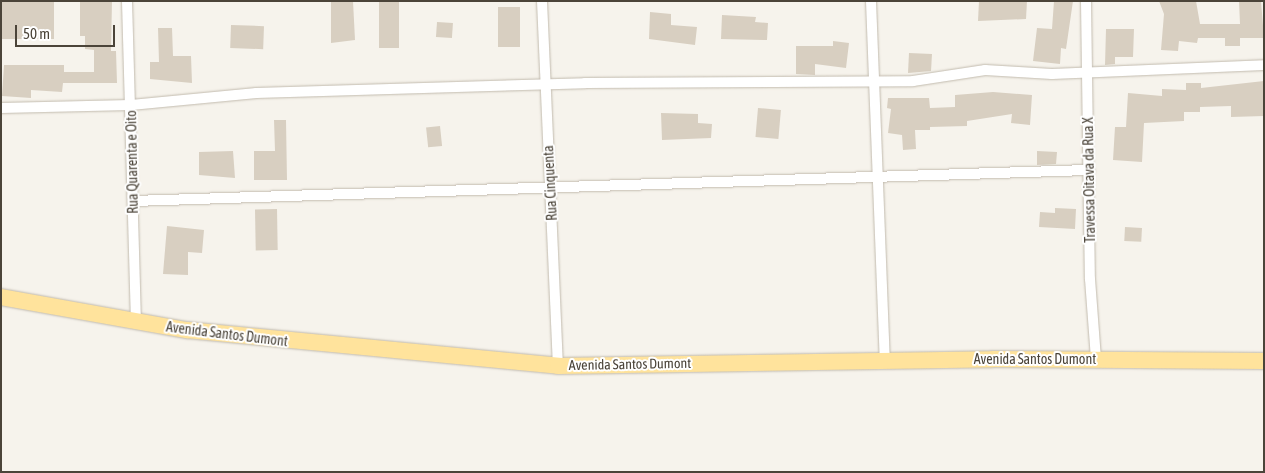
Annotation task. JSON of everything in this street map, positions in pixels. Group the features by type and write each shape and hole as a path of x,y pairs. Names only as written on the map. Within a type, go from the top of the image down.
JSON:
{"main road":[{"name":"Avenida Santos Dumont","path":"1,297 136,322 408,355 558,366 1096,359 1264,361"}],"street":[{"name":"Rua Quarenta e Oito","path":"127,1 136,322"},
{"name":"Rua Cinquenta","path":"542,1 558,366"},
{"path":"871,1 878,82 885,361"},
{"name":"Travessa Oitava da Rua X","path":"1086,1 1089,170 1096,359"},
{"path":"1,108 131,105 256,93 546,85 878,82 934,80 985,70 1087,73 1264,65"},
{"path":"133,200 550,185 1089,170"}],"building":[{"path":"1,1 54,1 54,39 1,39"},
{"path":"80,1 112,1 111,51 116,51 117,83 63,83 62,92 31,90 31,98 2,96 4,65 64,65 64,72 94,72 94,50 85,49 85,36 80,36"},
{"path":"331,1 353,1 355,40 331,43"},
{"path":"379,1 399,1 399,48 379,48"},
{"path":"979,1 1027,1 1026,19 978,21"},
{"path":"1054,1 1073,1 1066,49 1061,48 1060,64 1033,61 1037,28 1052,29"},
{"path":"1159,1 1196,1 1200,24 1240,24 1239,1 1261,1 1264,38 1240,38 1240,46 1225,46 1225,38 1198,38 1197,43 1179,41 1178,51 1161,50 1164,14"},
{"path":"498,7 520,7 520,47 498,47"},
{"path":"650,12 671,14 671,25 697,27 695,45 649,39"},
{"path":"722,15 756,17 755,22 768,23 767,40 721,39"},
{"path":"437,22 453,23 452,38 436,37"},
{"path":"231,25 264,26 263,49 230,48"},
{"path":"158,28 172,28 173,56 191,56 192,83 150,79 150,62 159,62"},
{"path":"1106,29 1134,29 1133,57 1115,57 1115,64 1105,65"},
{"path":"833,41 849,43 846,68 815,64 815,75 796,74 796,46 833,46"},
{"path":"909,53 932,54 931,71 908,73"},
{"path":"1264,81 1264,116 1231,117 1231,106 1200,107 1200,112 1184,112 1184,121 1144,123 1142,162 1113,160 1115,127 1126,127 1128,93 1162,96 1162,89 1186,90 1186,83 1201,83 1201,88"},
{"path":"993,92 1032,95 1030,125 1011,123 1012,114 967,121 967,126 930,127 930,130 915,130 916,149 903,150 902,135 888,133 891,109 887,108 888,98 929,98 930,108 955,107 955,95"},
{"path":"758,108 781,110 778,139 755,137"},
{"path":"661,113 698,114 698,123 712,124 711,138 662,140"},
{"path":"274,120 286,120 287,180 254,180 254,151 275,151"},
{"path":"440,126 442,146 428,147 426,127"},
{"path":"233,151 235,178 199,175 199,152"},
{"path":"1037,151 1057,152 1056,164 1037,165"},
{"path":"1055,208 1076,209 1075,229 1039,227 1040,212 1055,213"},
{"path":"255,209 277,209 278,250 256,250"},
{"path":"167,226 204,230 202,253 188,252 188,275 163,274"},
{"path":"1125,227 1142,228 1141,242 1124,241"}]}
